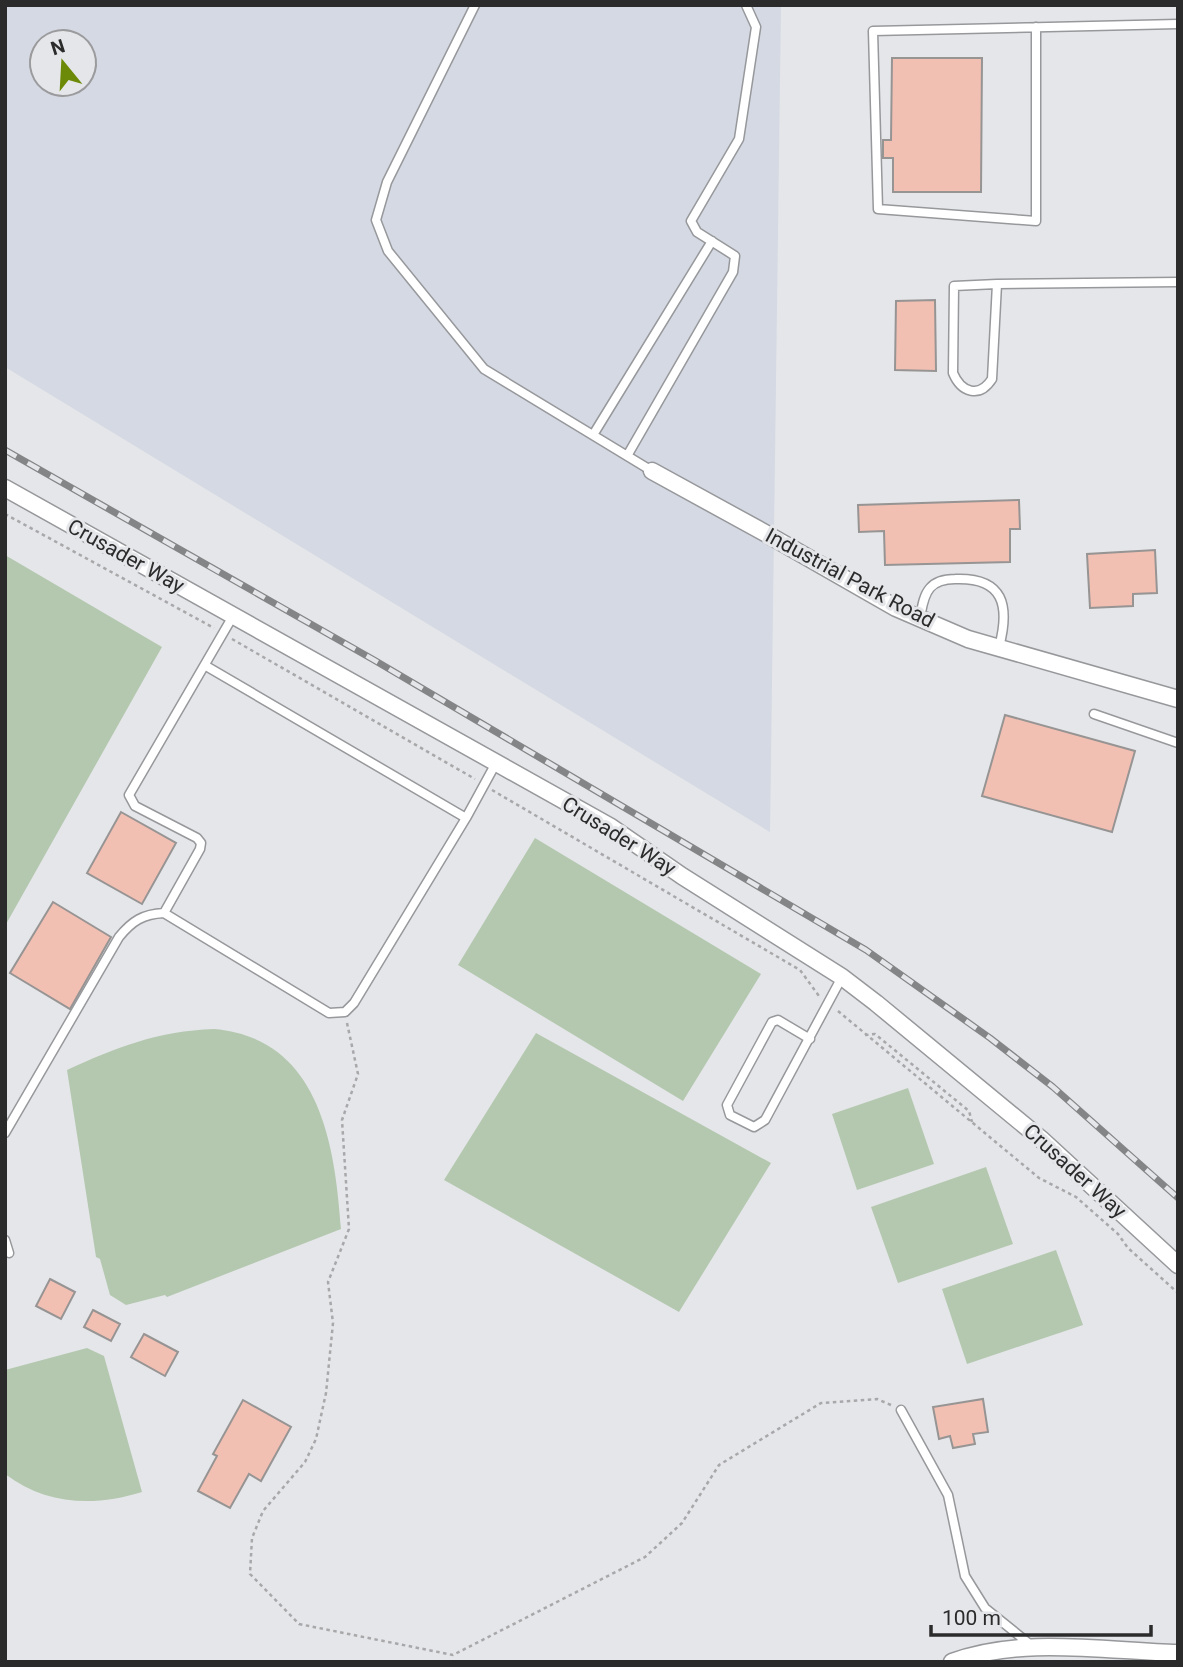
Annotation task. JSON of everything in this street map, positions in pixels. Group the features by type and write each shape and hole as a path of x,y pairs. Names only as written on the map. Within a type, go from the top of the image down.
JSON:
{"street":[{"name":"Industrial Park Road","path":"652,471 886,603 968,639 1178,699"},
{"name":"Crusader Way","path":"5,488 611,827 682,876 842,977 1041,1139 1178,1265"},
{"path":"952,1662 976,1653 1011,1648 1178,1653"}],"lane":[{"path":"475,5 387,182 376,220 388,251 484,369 652,471"},
{"path":"627,456 733,272 735,256 697,232 691,221 739,139 756,27 746,5"},
{"path":"1036,27 1036,220 878,209 873,32 1036,27 1178,24"},
{"path":"593,435 712,241"},
{"path":"997,284 992,379 987,387 976,392 966,390 958,383 953,373 954,286 997,284 1178,282"},
{"path":"920,618 923,601 934,583 947,579 980,581 992,586 1000,596 1003,606 1005,622 999,648"},
{"path":"164,913 201,849 201,843 197,838 135,806 129,796 233,617"},
{"path":"206,666 467,818"},
{"path":"1094,714 1178,743"},
{"path":"5,1133 119,937 137,918 164,913 330,1013 345,1013 354,1003 467,818 496,763"},
{"path":"810,1039 778,1020 772,1022 727,1105 730,1115 754,1127 761,1124 810,1039 842,977"},
{"path":"5,1240 9,1253"},
{"path":"901,1410 948,1495 965,1576 985,1608 1034,1648"}],"path":[{"path":"5,514 224,634 800,970 815,993 1039,1178 1076,1197 1178,1293"},
{"path":"345,1013 358,1074 342,1120 349,1229 328,1282 333,1323 326,1393 316,1439 305,1462 263,1511 252,1538 250,1574 299,1624 453,1655 645,1558 682,1523 719,1465 821,1403 877,1399 901,1410"},
{"path":"865,1035 875,1034 969,1111 972,1123"}],"shaded area":[{"path":"5,5 781,5 770,832 5,367"}],"green space":[{"path":"5,555 162,647 5,926"},
{"path":"535,838 761,974 683,1101 458,965"},
{"path":"214,1029 249,1037 277,1052 299,1074 315,1100 326,1130 341,1229 167,1297 165,1295 126,1305 110,1295 100,1259 96,1257 67,1070 138,1042 174,1033"},
{"path":"536,1033 771,1163 679,1312 444,1180"},
{"path":"908,1088 934,1164 857,1190 832,1114"},
{"path":"986,1167 1013,1244 898,1283 871,1207"},
{"path":"1056,1250 1083,1325 967,1364 942,1289"},
{"path":"87,1348 104,1356 142,1492 106,1500 71,1500 37,1492 5,1474 5,1370"}],"building":[{"path":"892,58 982,58 981,192 893,192 893,158 883,158 883,140 891,140"},
{"path":"935,300 936,371 895,370 896,301"},
{"path":"1019,500 1020,529 1010,529 1010,562 885,565 884,531 859,532 858,505"},
{"path":"1155,550 1157,593 1133,594 1133,606 1090,608 1087,554"},
{"path":"1005,715 1135,751 1112,832 982,796"},
{"path":"121,812 176,843 142,904 87,873"},
{"path":"53,902 111,937 70,1009 10,973"},
{"path":"50,1279 75,1292 61,1319 36,1306"},
{"path":"93,1310 120,1324 111,1341 84,1327"},
{"path":"144,1334 178,1352 165,1376 131,1357"},
{"path":"983,1399 988,1432 973,1434 975,1444 953,1448 950,1436 939,1439 933,1407"},
{"path":"243,1400 291,1427 261,1481 249,1474 230,1508 198,1491 217,1456 213,1454"}],"railway":[{"path":"5,450 374,660 866,950 990,1038 1053,1087 1178,1198"}]}
